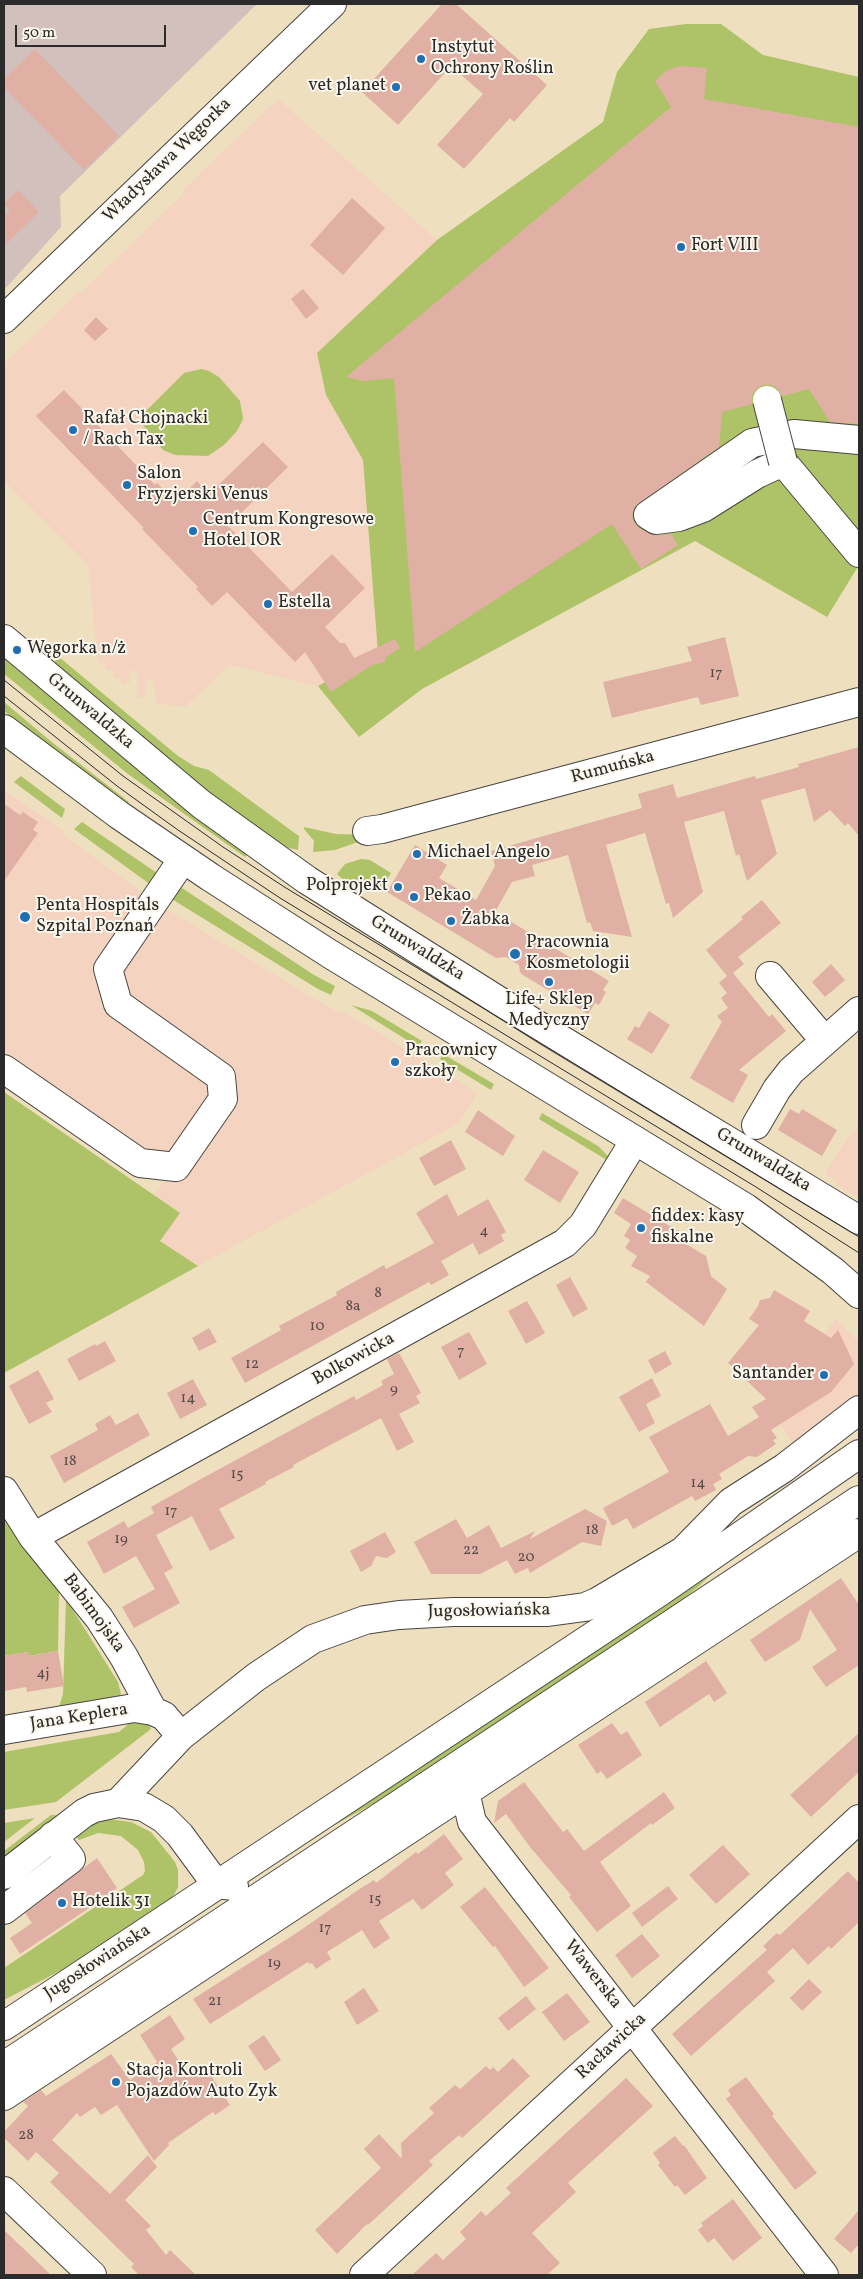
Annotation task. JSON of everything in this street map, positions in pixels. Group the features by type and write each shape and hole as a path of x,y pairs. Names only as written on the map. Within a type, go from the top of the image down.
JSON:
{"street":[{"name":"Władysława Węgorka","path":"4,319 332,4"},
{"path":"767,400 783,462 859,553"},
{"path":"783,462 757,474 703,508 679,516 656,520 648,515 752,442 794,434 859,440"},
{"name":"Grunwaldzka","path":"4,639 151,764 267,853 547,1031 859,1220"},
{"name":"Rumuńska","path":"367,832 859,702"},
{"path":"4,729 119,815 183,859 330,954 784,1233 859,1294"},
{"path":"4,1069 140,1164 176,1168 223,1099 221,1077 118,1004 108,969 183,859"},
{"path":"770,976 825,1041"},
{"path":"756,1125 777,1089 791,1071 859,1011"},
{"name":"Bolkowicka","path":"33,1537 565,1243 584,1225 635,1140"},
{"name":"Jugosłowiańska","path":"118,1803 181,1736 256,1676 313,1639 344,1626 366,1620 399,1615 453,1612 548,1612 584,1607 597,1602 629,1585 683,1551 731,1502 784,1468 859,1410"},
{"name":"Jugosłowiańska","path":"4,2026 658,1593 859,1454"},
{"name":"Babimojska","path":"4,1491 33,1537 99,1618 124,1656 154,1711 164,1716 181,1736"},
{"name":"Jugosłowiańska","path":"4,2066 859,1500"},
{"path":"4,2096 424,1818 859,1534"},
{"name":"Jana Keplera","path":"4,1730 134,1708 154,1711"},
{"name":"Wawerska","path":"468,1759 465,1792 472,1822 824,2275"},
{"path":"4,1875 53,1836 94,1808 118,1803 144,1807 164,1819 180,1835 216,1884"},
{"name":"Racławicka","path":"364,2275 859,1818"},
{"path":"4,1910 71,1859 53,1836"},
{"name":"Jugosłowiańska","path":"216,1884 246,1886 284,1881"},
{"name":"Jugosłowiańska","path":"187,1944 205,1917 216,1884"},
{"path":"4,2191 92,2275"}],"shaded area":[{"path":"4,4 257,4 60,196 61,227 4,290"},
{"path":"278,99 437,240 317,353 326,395 363,460 378,653 318,686 229,665 185,707 156,703 153,680 146,681 146,697 138,698 137,674 129,668 130,683 122,684 121,678 114,678 114,670 106,670 105,663 98,663 88,565 4,481 4,364 76,294 84,290 182,195 186,187"},
{"path":"4,790 65,832 63,835 163,907 338,1013 341,1010 478,1093 459,1123 198,1266 160,1241 179,1213 154,1196 170,1173 4,1057"},
{"path":"859,1126 859,1198 835,1184 837,1180 825,1174 848,1137"},
{"path":"836,1319 859,1342 859,1395 796,1450 766,1399"}],"green space":[{"name":"Fort VIII","path":"686,24 721,24 763,55 859,77 859,565 827,617 695,541 422,689 359,737 318,686 378,653 363,460 326,395 317,353 437,240 603,122 617,72 649,29"},
{"path":"201,369 219,377 240,401 243,419 237,431 224,445 208,456 175,455 163,450 143,425 143,418 146,411 184,373"},
{"path":"59,657 178,756 194,766 209,770 299,836 298,850 281,846 215,801 51,665"},
{"path":"4,658 137,769 247,855 245,857 128,774 4,674"},
{"path":"4,702 129,802 127,804 4,711"},
{"path":"21,776 65,809 62,818 14,782"},
{"path":"82,822 157,873 157,877 151,885 74,829"},
{"path":"304,827 336,834 367,835 361,841 335,850 313,852 314,841"},
{"path":"361,859 370,860 391,873 382,888 372,883 349,885 337,874 345,864"},
{"path":"182,888 314,975 335,986 331,995 318,989 170,898"},
{"path":"351,1005 372,1011 422,1041 418,1047"},
{"path":"443,1054 494,1084 491,1090 440,1059"},
{"path":"4,1092 180,1213 160,1241 198,1266 4,1373"},
{"path":"542,1113 598,1146 611,1159 610,1162 539,1119"},
{"path":"4,1514 59,1592 58,1651 29,1656 28,1652 4,1656"},
{"path":"715,1569 698,1587 669,1610 406,1786 327,1829 324,1826"},
{"path":"66,1599 118,1682 121,1694 116,1699 59,1707 63,1694"},
{"path":"132,1721 149,1724 151,1729 56,1802 4,1810 4,1752 119,1732"},
{"path":"51,1815 63,1815 4,1861 4,1851"},
{"path":"35,1818 4,1842 4,1823"},
{"path":"108,1819 131,1822 151,1832 175,1862 178,1870 178,1887 174,1895 165,1904 85,1958 4,2000 4,1968 143,1875 145,1871 144,1862 138,1850 121,1836 98,1833 79,1840 73,1833 88,1823"}],"building":[{"path":"442,4 456,4 547,85 514,122 510,118 464,169 437,145 483,94 451,66 398,125 362,92"},
{"path":"35,49 119,136 84,170 4,87 4,79"},
{"name":"Fort VIII","path":"680,66 707,68 704,99 859,127 859,424 830,422 809,389 782,396 778,389 772,385 763,385 756,389 752,395 752,404 722,412 719,447 634,508 632,516 639,528 657,535 671,534 678,545 641,569 612,524 415,652 394,378 364,381 346,377 671,107 655,81 666,71"},
{"path":"18,190 39,212 4,246 4,217 10,211 4,204"},
{"path":"352,198 385,228 343,275 310,245"},
{"path":"303,289 319,308 306,319 291,299"},
{"path":"96,317 108,329 95,341 84,330"},
{"path":"64,390 155,485 157,483 176,502 197,481 209,494 263,442 288,467 228,526 292,592 332,554 365,588 325,627 340,643 345,643 354,658 395,639 400,648 385,658 385,662 372,665 331,692 305,652 295,662 227,592 212,606 196,589 198,587 142,529 144,528 36,416"},
{"path":"725,637 739,696 701,705 698,697 612,718 603,682 692,661 687,647"},
{"path":"859,747 859,836 848,823 845,826 830,810 814,822 805,788 761,800 777,854 747,881 739,854 736,856 724,811 684,822 703,892 673,918 669,903 666,904 645,833 606,845 632,937 593,931 590,922 587,923 568,855 532,865 535,876 512,882 495,912 609,981 603,990 606,992 599,1005 595,1003 588,1014 523,975 520,972 519,965 506,957 496,958 387,892 415,845 447,865 439,878 476,900 495,866 491,851 642,808 638,794 673,784 677,798 755,776 756,779 799,767 798,764"},
{"path":"4,804 20,815 23,812 38,822 33,830 38,833 4,881"},
{"path":"762,900 781,923 738,957 744,964 733,973 769,1017 772,1014 786,1031 739,1070 748,1075 733,1103 690,1078 722,1022 717,1016 728,1008 721,998 727,993 719,983 727,976 706,950 743,919 741,917"},
{"path":"831,964 845,980 825,997 812,982"},
{"path":"649,1011 670,1025 652,1054 627,1039 635,1026 639,1028"},
{"path":"790,1109 799,1114 802,1109 837,1130 822,1156 778,1130"},
{"path":"478,1110 515,1136 503,1156 465,1132"},
{"path":"451,1140 466,1169 434,1186 419,1158"},
{"path":"543,1150 579,1172 560,1203 524,1180"},
{"path":"447,1194 458,1216 488,1199 506,1232 501,1235 504,1241 479,1255 473,1243 441,1261 449,1275 431,1285 429,1282 245,1383 231,1358 281,1330 279,1326 337,1295 336,1292 384,1265 386,1269 434,1243 416,1213"},
{"path":"623,1198 678,1231 674,1237 706,1256 711,1276 727,1289 704,1326 646,1282 650,1276 631,1266 637,1256 625,1248 630,1240 624,1236 631,1224 614,1213"},
{"path":"570,1277 588,1309 573,1317 556,1285"},
{"path":"774,1290 810,1311 804,1321 831,1338 838,1330 854,1364 831,1392 771,1430 777,1438 773,1440 776,1444 757,1457 748,1456 719,1474 722,1479 713,1484 716,1490 695,1501 692,1496 633,1529 627,1518 612,1526 603,1508 669,1472 649,1437 710,1404 728,1436 759,1417 752,1407 766,1399 728,1363 759,1325 749,1319 760,1300 770,1298"},
{"path":"527,1301 545,1333 526,1344 508,1311"},
{"path":"209,1328 217,1342 199,1351 192,1338"},
{"path":"469,1332 487,1364 459,1380 441,1347"},
{"path":"105,1341 116,1361 79,1381 67,1359 95,1344 96,1346"},
{"path":"665,1351 672,1364 655,1374 648,1360"},
{"path":"399,1353 421,1393 416,1396 420,1403 399,1414 414,1442 397,1451 381,1418 293,1465 294,1467 265,1482 266,1484 219,1509 235,1538 210,1551 192,1516 156,1535 173,1568 164,1573 180,1603 134,1628 122,1607 155,1589 136,1556 104,1574 87,1542 124,1521 128,1528 154,1513 151,1507 354,1396 356,1400 383,1385 381,1381 394,1374 387,1359"},
{"path":"38,1370 54,1399 46,1403 52,1412 29,1424 9,1386"},
{"path":"652,1378 661,1396 646,1404 655,1423 639,1432 619,1397"},
{"path":"193,1379 207,1405 180,1419 167,1393"},
{"path":"138,1413 150,1435 64,1483 50,1456 98,1430 95,1424 110,1415 116,1425"},
{"path":"585,1509 607,1521 601,1546 582,1542 530,1573 528,1568 515,1574 507,1560 480,1574 431,1574 414,1542 456,1519 467,1538 489,1525 501,1548 535,1531 530,1539"},
{"path":"385,1532 396,1552 387,1558 376,1556 371,1566 361,1572 350,1551"},
{"path":"841,1578 859,1605 859,1665 826,1687 812,1667 837,1650 810,1609 800,1640 765,1662 750,1640"},
{"path":"58,1651 64,1686 27,1692 26,1687 4,1691 4,1656 28,1652 30,1656"},
{"path":"706,1661 727,1693 714,1702 709,1694 660,1727 645,1702"},
{"path":"612,1723 621,1735 627,1731 642,1755 607,1779 601,1771 597,1774 578,1745"},
{"path":"859,1733 859,1772 811,1817 790,1795"},
{"path":"524,1782 563,1832 567,1829 584,1851 664,1792 675,1808 652,1825 651,1823 600,1862 631,1906 597,1932 569,1897 571,1895 530,1847 506,1814 494,1823 498,1801"},
{"path":"444,1834 463,1859 445,1873 454,1885 422,1910 413,1899 379,1921 390,1938 374,1949 362,1930 327,1952 331,1959 316,1969 312,1963 309,1964 308,1962 210,2024 193,1999 298,1932 358,1890 374,1880 376,1883 416,1852 418,1854"},
{"path":"723,1845 750,1874 716,1904 689,1875"},
{"name":"Hotelik 31","path":"97,1858 117,1888 20,1954 10,1938 32,1923 25,1913"},
{"path":"848,1871 859,1883 859,1922 831,1949 829,1946 808,1965 793,1948 767,1972 775,1981 691,2056 672,2034 767,1950 763,1946 777,1933 780,1935"},
{"path":"668,1886 678,1899 642,1927 632,1913"},
{"path":"485,1887 549,1968 524,1987 495,1946 493,1947 460,1907"},
{"path":"642,1934 660,1956 632,1978 615,1955"},
{"path":"809,1979 822,1992 802,2011 790,1998"},
{"path":"364,1988 379,2011 357,2025 344,2002"},
{"path":"567,1993 590,2022 564,2041 542,2012"},
{"path":"526,1996 536,2009 508,2031 498,2018"},
{"path":"170,2015 185,2039 171,2049 189,2076 204,2065 230,2105 215,2115 213,2112 168,2143 169,2145 154,2161 117,2105 101,2115 95,2107 80,2117 77,2113 52,2140 110,2194 148,2155 157,2167 125,2200 151,2226 146,2230 166,2255 170,2250 196,2275 139,2275 131,2267 134,2264 50,2182 59,2173 36,2152 28,2161 4,2138 4,2132 28,2106 23,2102 41,2090 46,2096 111,2054 130,2080 157,2062 140,2035"},
{"path":"264,2035 281,2060 265,2071 248,2046"},
{"path":"513,2058 530,2076 462,2138 459,2135 429,2161 433,2165 367,2224 337,2254 315,2230 381,2168 364,2149 379,2134 402,2159 401,2143 434,2113 429,2108 455,2085 460,2089 486,2066 490,2070 493,2067 498,2072"},
{"path":"746,2077 774,2114 772,2116 817,2173 795,2190 726,2099 731,2095 728,2090"},
{"path":"626,2078 653,2106 568,2183 576,2192 532,2233 560,2263 547,2275 412,2275 436,2253 443,2260 466,2239 460,2232 481,2211 486,2216 511,2193 506,2188"},
{"path":"675,2136 684,2145 707,2178 685,2195 677,2185 675,2187 658,2165 660,2163 653,2153"},
{"path":"733,2199 762,2238 733,2261 714,2238 708,2243 698,2230 703,2226 701,2223"},
{"path":"859,2210 859,2244 851,2253 834,2239"},
{"path":"4,2230 25,2250 51,2275 4,2275"}],"tram line":[{"path":"4,680 123,776 223,847 286,888 859,1237"},
{"path":"4,696 117,786 178,830 280,898 756,1187 859,1253"}],"place":[{"name":"Instytut Ochrony Roślin","path":"421,59"},
{"name":"vet planet","path":"396,87"},
{"name":"Fort VIII","path":"681,247"},
{"name":"Rafał Chojnacki / Rach Tax","path":"73,430"},
{"name":"Salon Fryzjerski Venus","path":"127,485"},
{"name":"Centrum Kongresowe Hotel IOR","path":"193,531"},
{"name":"Estella","path":"268,604"},
{"name":"Węgorka n/ż","path":"17,650"},
{"name":"Michael Angelo","path":"417,854"},
{"name":"Polprojekt","path":"398,887"},
{"name":"Pekao","path":"414,897"},
{"name":"Penta Hospitals Szpital Poznań","path":"25,917"},
{"name":"Żabka","path":"451,921"},
{"name":"Pracownia Kosmetologii","path":"515,954"},
{"name":"Life+ Sklep Medyczny","path":"549,982"},
{"name":"Pracownicy szkoły","path":"395,1062"},
{"name":"fiddex: kasy fiskalne","path":"641,1228"},
{"name":"Santander","path":"824,1375"},
{"name":"Hotelik 31","path":"62,1903"},
{"name":"Stacja Kontroli Pojazdów Auto Zyk","path":"116,2082"}]}
